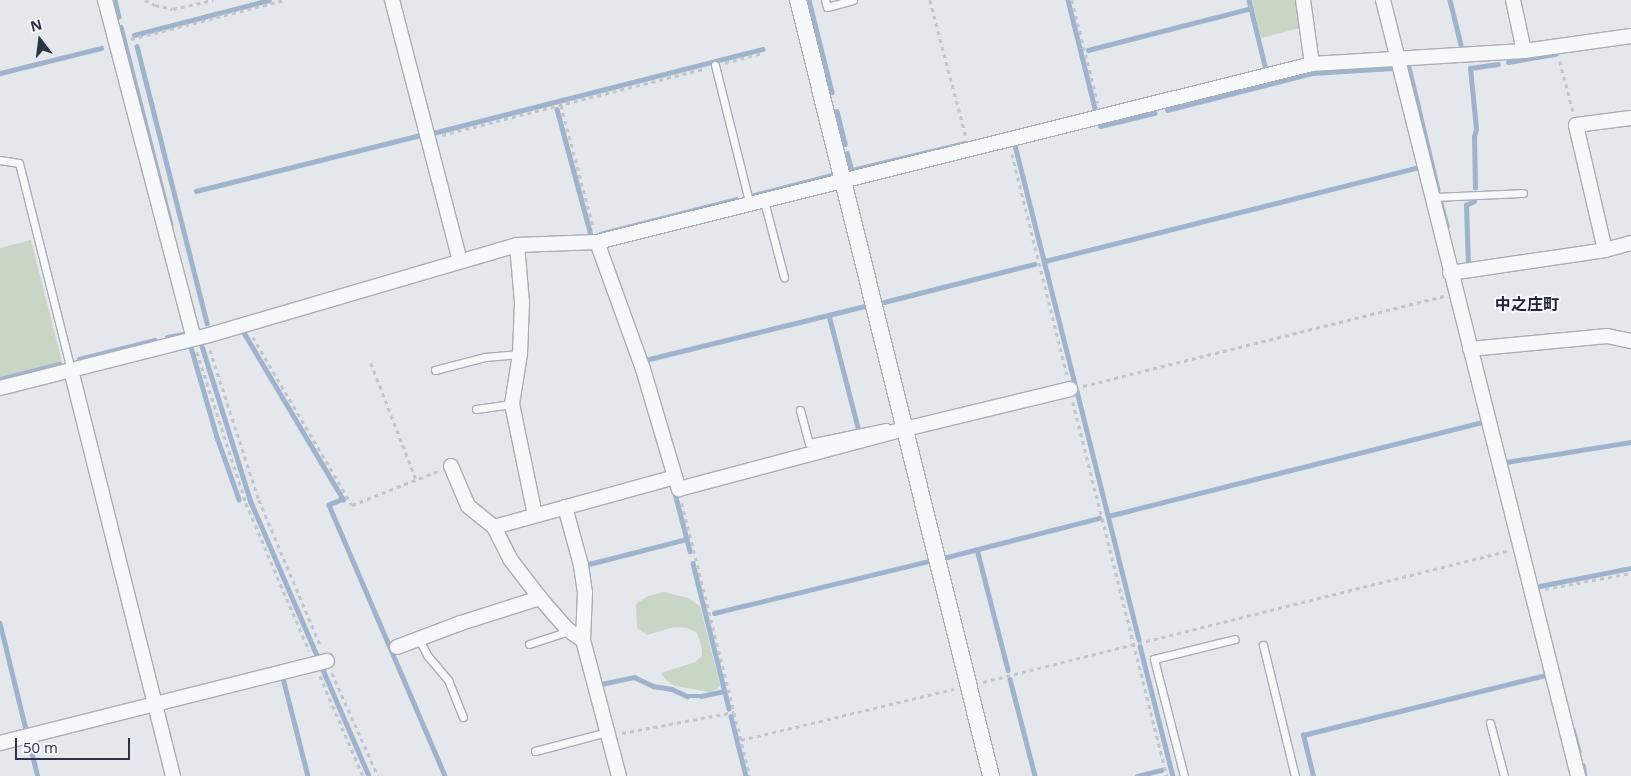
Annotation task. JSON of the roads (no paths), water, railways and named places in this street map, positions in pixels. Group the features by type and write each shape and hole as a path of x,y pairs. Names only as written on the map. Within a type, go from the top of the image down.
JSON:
{"street":[{"path":"106,0 200,338"},
{"path":"392,0 460,261"},
{"path":"798,0 990,776"},
{"path":"1304,0 1312,64"},
{"path":"1383,0 1455,293 1578,776"},
{"path":"1512,0 1524,51"},
{"path":"0,388 200,338 518,245 597,242 1312,64 1524,51 1631,36"},
{"path":"1605,250 1576,125 1631,118"},
{"path":"597,242 643,369 677,483"},
{"path":"1450,272 1605,250 1631,243"},
{"path":"518,245 522,302 520,354 512,404 535,515"},
{"path":"1470,349 1607,336 1631,341"},
{"path":"71,370 172,776"},
{"path":"494,527 565,507 677,483 904,427 1070,389"},
{"path":"451,466 468,506 494,527 510,559 540,598 567,629 583,640"},
{"path":"565,507 580,565 584,592 583,640 619,776"},
{"path":"397,647 540,598"},
{"path":"0,743 321,663"}],"lane":[{"path":"825,0 827,7 852,0"},
{"path":"715,65 757,203 784,277"},
{"path":"0,160 19,163 71,370"},
{"path":"1432,197 1523,193"},
{"path":"435,370 485,357 520,354"},
{"path":"476,409 512,404"},
{"path":"800,410 809,443 904,427"},
{"path":"529,644 565,632 567,629"},
{"path":"419,639 428,655 448,680 463,717"},
{"path":"1184,776 1154,659 1235,639"},
{"path":"1263,645 1295,776"},
{"path":"1490,723 1504,776"},
{"path":"535,751 608,734"}],"waterway":[{"path":"115,0 119,17"},
{"path":"134,35 269,0"},
{"path":"809,0 832,92"},
{"path":"1068,0 1096,112 1092,113"},
{"path":"1249,0 1266,70"},
{"path":"1450,0 1462,49"},
{"path":"1088,50 1251,8"},
{"path":"121,27 171,225"},
{"path":"137,46 207,323"},
{"path":"0,73 101,48"},
{"path":"433,133 762,49"},
{"path":"1508,62 1555,54"},
{"path":"1475,188 1474,137 1476,129 1470,68 1498,64"},
{"path":"1409,67 1438,190"},
{"path":"1167,110 1312,73 1393,68"},
{"path":"557,109 591,235"},
{"path":"837,111 845,144"},
{"path":"1100,126 1154,113"},
{"path":"196,191 420,135"},
{"path":"847,153 852,170 965,143"},
{"path":"1015,145 1075,383"},
{"path":"1045,261 1419,167"},
{"path":"754,195 832,175"},
{"path":"600,234 736,199"},
{"path":"1468,265 1466,205 1474,201"},
{"path":"1441,203 1447,226"},
{"path":"884,302 1034,264"},
{"path":"645,360 865,306"},
{"path":"829,315 858,427"},
{"path":"243,331 343,499 329,505 445,776"},
{"path":"167,337 187,333"},
{"path":"79,359 155,340"},
{"path":"202,346 251,502 319,660"},
{"path":"191,347 217,437 239,499"},
{"path":"0,379 59,364"},
{"path":"1077,391 1139,639"},
{"path":"1108,516 1483,422"},
{"path":"1506,462 1631,442"},
{"path":"675,493 690,551"},
{"path":"947,557 1099,518"},
{"path":"585,565 687,539"},
{"path":"977,549 1008,670"},
{"path":"714,613 929,561"},
{"path":"693,563 729,709"},
{"path":"1540,586 1631,568"},
{"path":"0,623 26,730"},
{"path":"1140,646 1173,776"},
{"path":"323,670 369,776"},
{"path":"1313,776 1303,735 1546,675"},
{"path":"601,684 634,677 653,686 672,689 687,696 701,696 724,691"},
{"path":"283,678 308,776"},
{"path":"1010,679 1035,776"},
{"path":"731,716 746,776"},
{"path":"1573,729 1579,751"},
{"path":"29,741 38,776"},
{"path":"1583,765 1585,776"},
{"path":"1137,776 1161,770"}],"district":[{"name":"中之庄町","path":"1527,304"}]}
